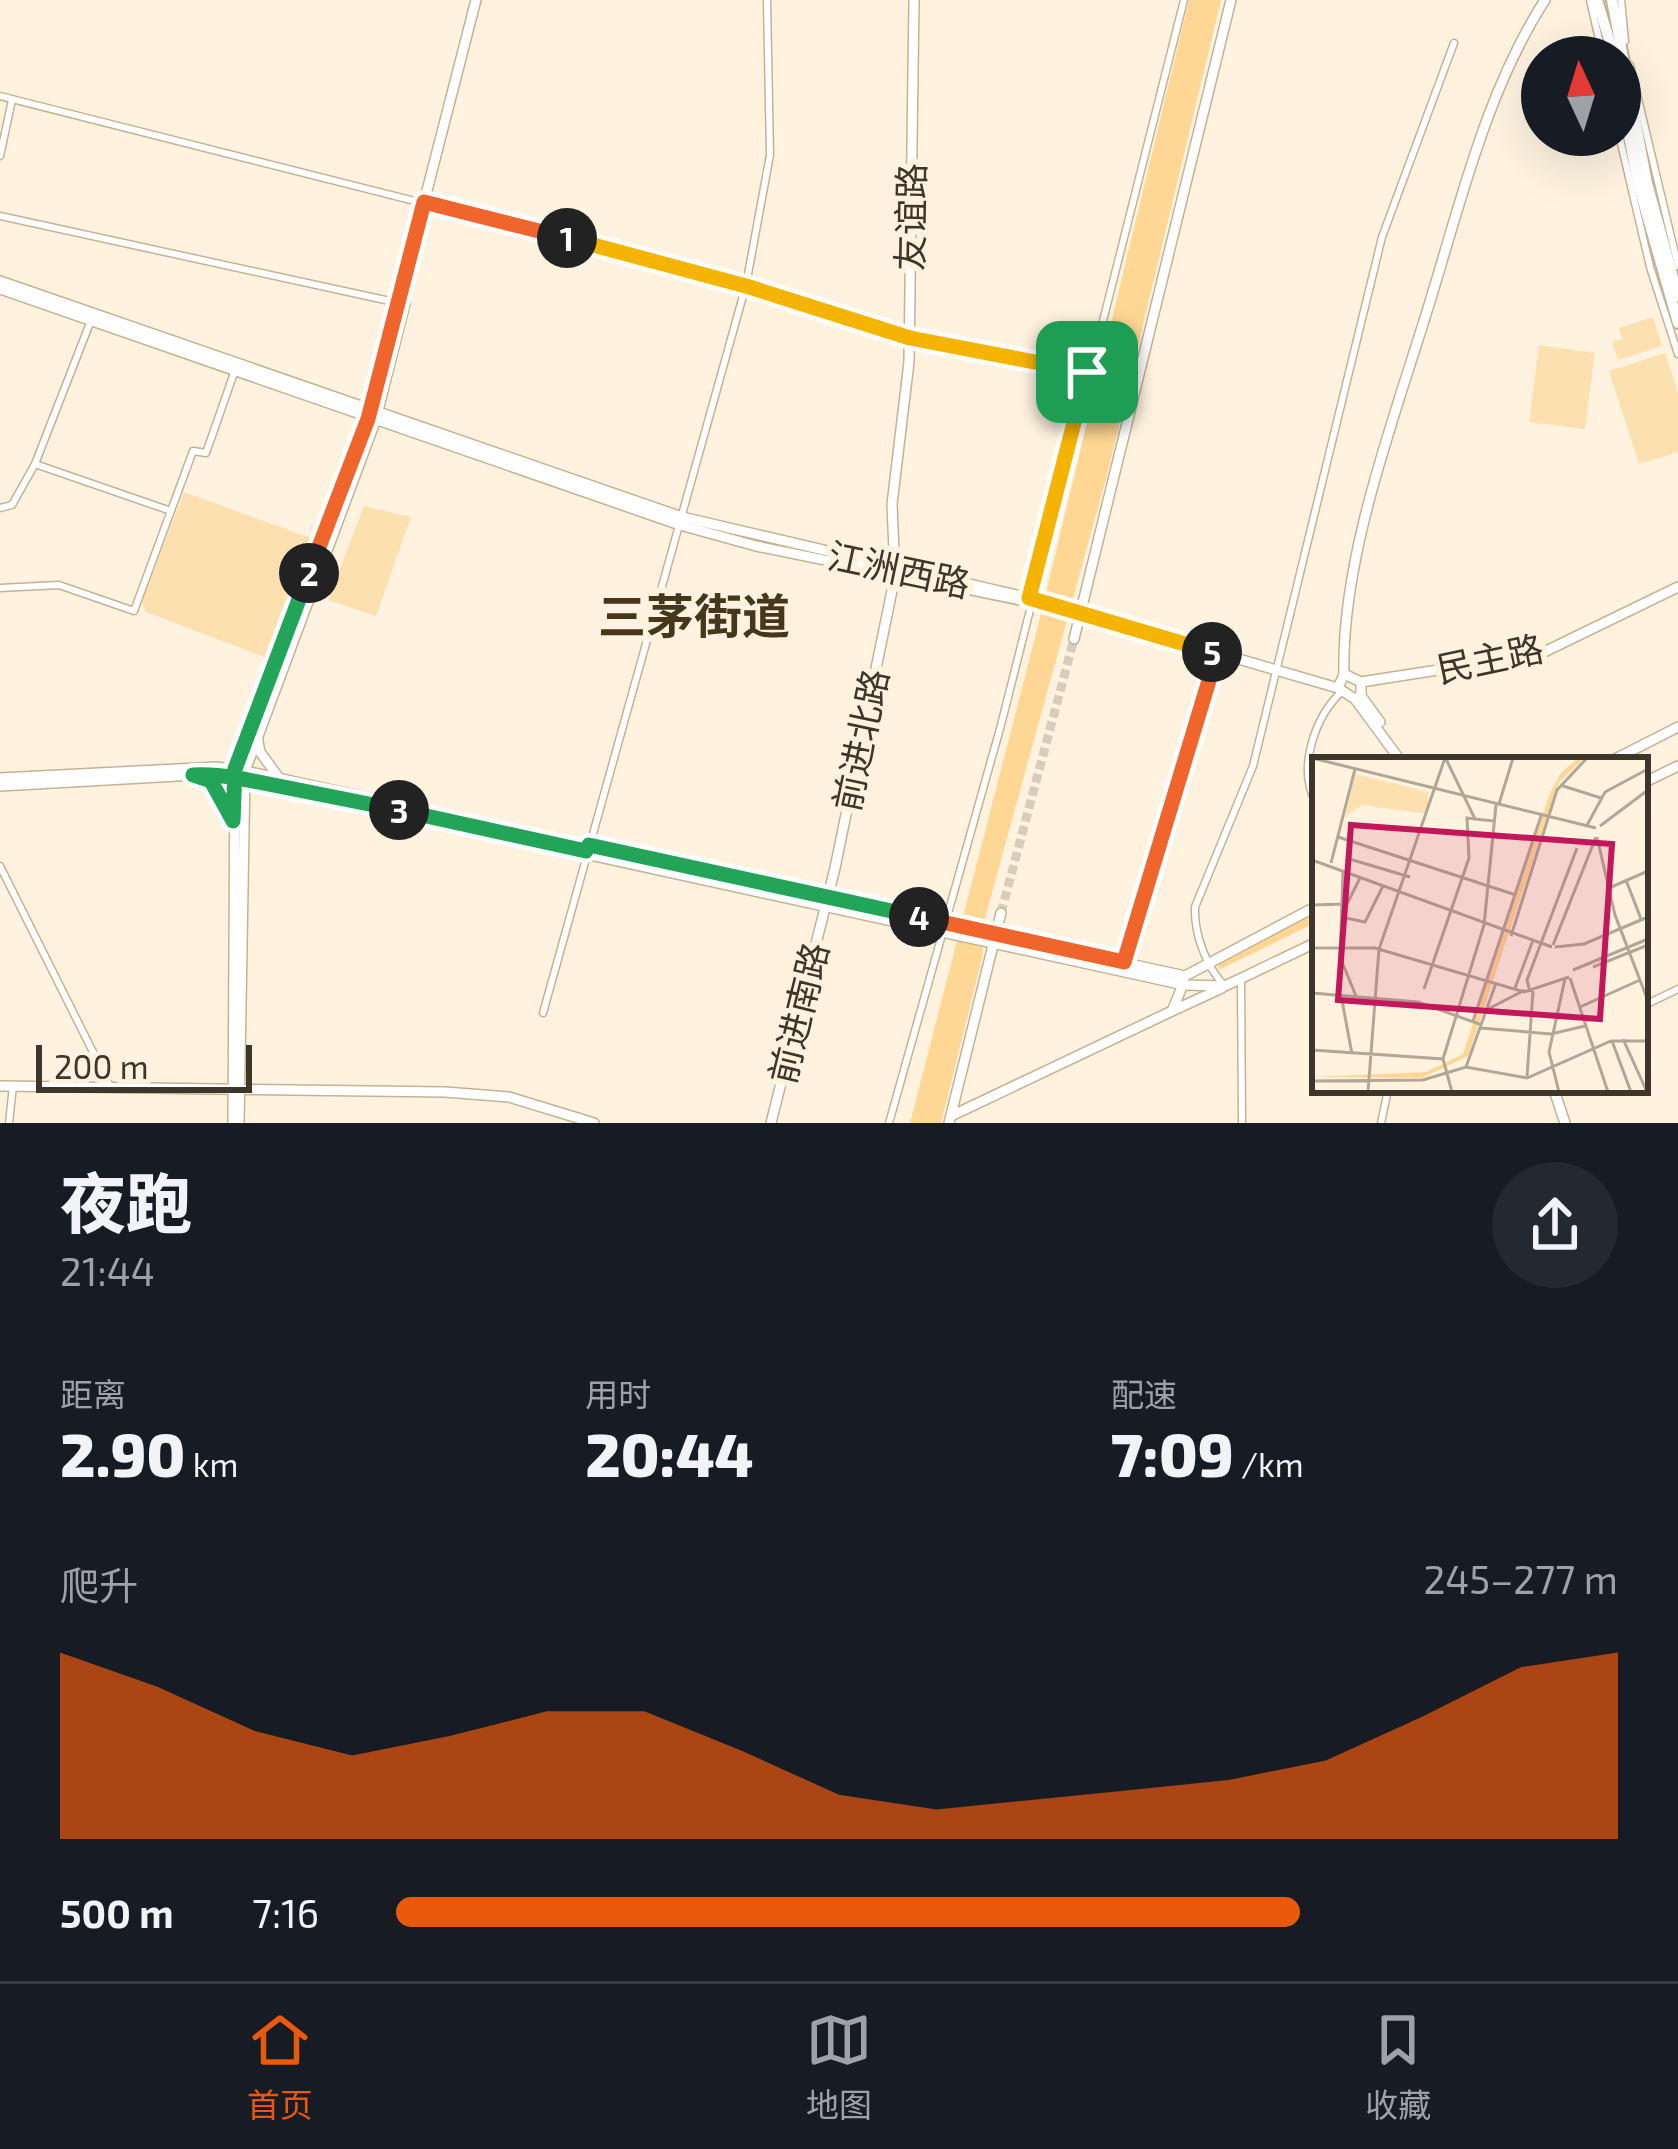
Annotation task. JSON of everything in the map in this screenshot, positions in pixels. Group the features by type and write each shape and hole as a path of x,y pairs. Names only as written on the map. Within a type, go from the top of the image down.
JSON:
{"main road":[{"path":"236,1087 233,821 239,774 373,417 479,0"},
{"name":"友谊路","path":"895,573 892,504 910,338 914,0"},
{"path":"1074,639 1231,0"},
{"path":"1340,690 1361,546 1393,422 1473,165 1522,36 1545,0"},
{"path":"1594,0 1606,36"},
{"path":"1616,0 1647,183 1677,288"},
{"path":"1633,156 1678,323"},
{"path":"236,1123 239,774 373,417 426,202"},
{"name":"江洲西路","path":"0,285 90,323 373,417"},
{"name":"江洲西路","path":"0,285 681,521 1077,613 1358,698"},
{"name":"前进北路","path":"827,900 895,573"},
{"name":"民主路","path":"1361,682 1540,654 1678,586"},
{"path":"1344,674 1361,682 1358,698 1402,757"},
{"path":"257,727 260,752 279,778"},
{"path":"1619,757 1678,727"},
{"path":"1648,781 1678,766"},
{"path":"0,782 239,774 1225,986"},
{"path":"0,782 239,774 279,778 588,848"},
{"path":"193,775 211,781 233,821"},
{"name":"前进南路","path":"772,1123 827,900"},
{"path":"1172,1011 1184,980 1209,959 1312,908"},
{"path":"950,1119 1001,913"},
{"path":"992,938 1124,962 1184,980"},
{"path":"950,1119 1312,944"},
{"path":"6,1086 236,1087 509,1097 594,1123"},
{"path":"1555,1093 1565,1123"}],"street":[{"path":"543,1012 746,286 770,155 767,0"},
{"path":"890,1123 1001,725 1184,0"},
{"path":"1594,0 1600,36"},
{"path":"1616,0 1678,266"},
{"path":"1225,986 1194,929 1196,907 1253,766 1382,237 1454,43"},
{"path":"0,96 746,286 910,338 1087,372"},
{"path":"0,156 12,99"},
{"path":"1624,156 1650,267 1678,354"},
{"path":"0,215 399,303"},
{"path":"0,508 12,505 35,464 90,323"},
{"path":"0,588 58,585 134,611 193,451 206,453 234,373"},
{"path":"35,464 171,511"},
{"path":"1124,962 1217,654"},
{"path":"1312,795 1304,779 1310,754 1327,706 1340,690"},
{"path":"0,866 110,1086"},
{"path":"1241,979 1242,1123"},
{"path":"1648,1004 1678,989"},
{"path":"6,1086 9,1123"},
{"path":"1381,1123 1387,1093"}],"shaded area":[{"path":"1189,0 1221,0 1107,475 985,918 982,958 941,1123 910,1123 1039,622"},
{"path":"1653,317 1662,346 1618,360 1612,342 1622,339 1619,328"},
{"path":"1539,345 1595,353 1585,429 1529,422"},
{"path":"1665,353 1678,392 1678,452 1639,464 1609,371"},
{"path":"184,492 316,540 269,659 146,612 142,601"},
{"path":"364,506 411,517 376,616 328,600"},
{"path":"1312,914 1312,924 1219,970 1218,961"}],"tunnel":[{"path":"1001,913 1074,639"}],"district":[{"name":"三茅街道","path":"694,617"}],"route":[{"path":"1087,372 910,338 746,286 424,202 368,419 235,769 234,777 233,821 229,806 211,781 193,775 234,777 586,851 589,845 1124,962 1217,654 1029,598 1087,372"}]}
